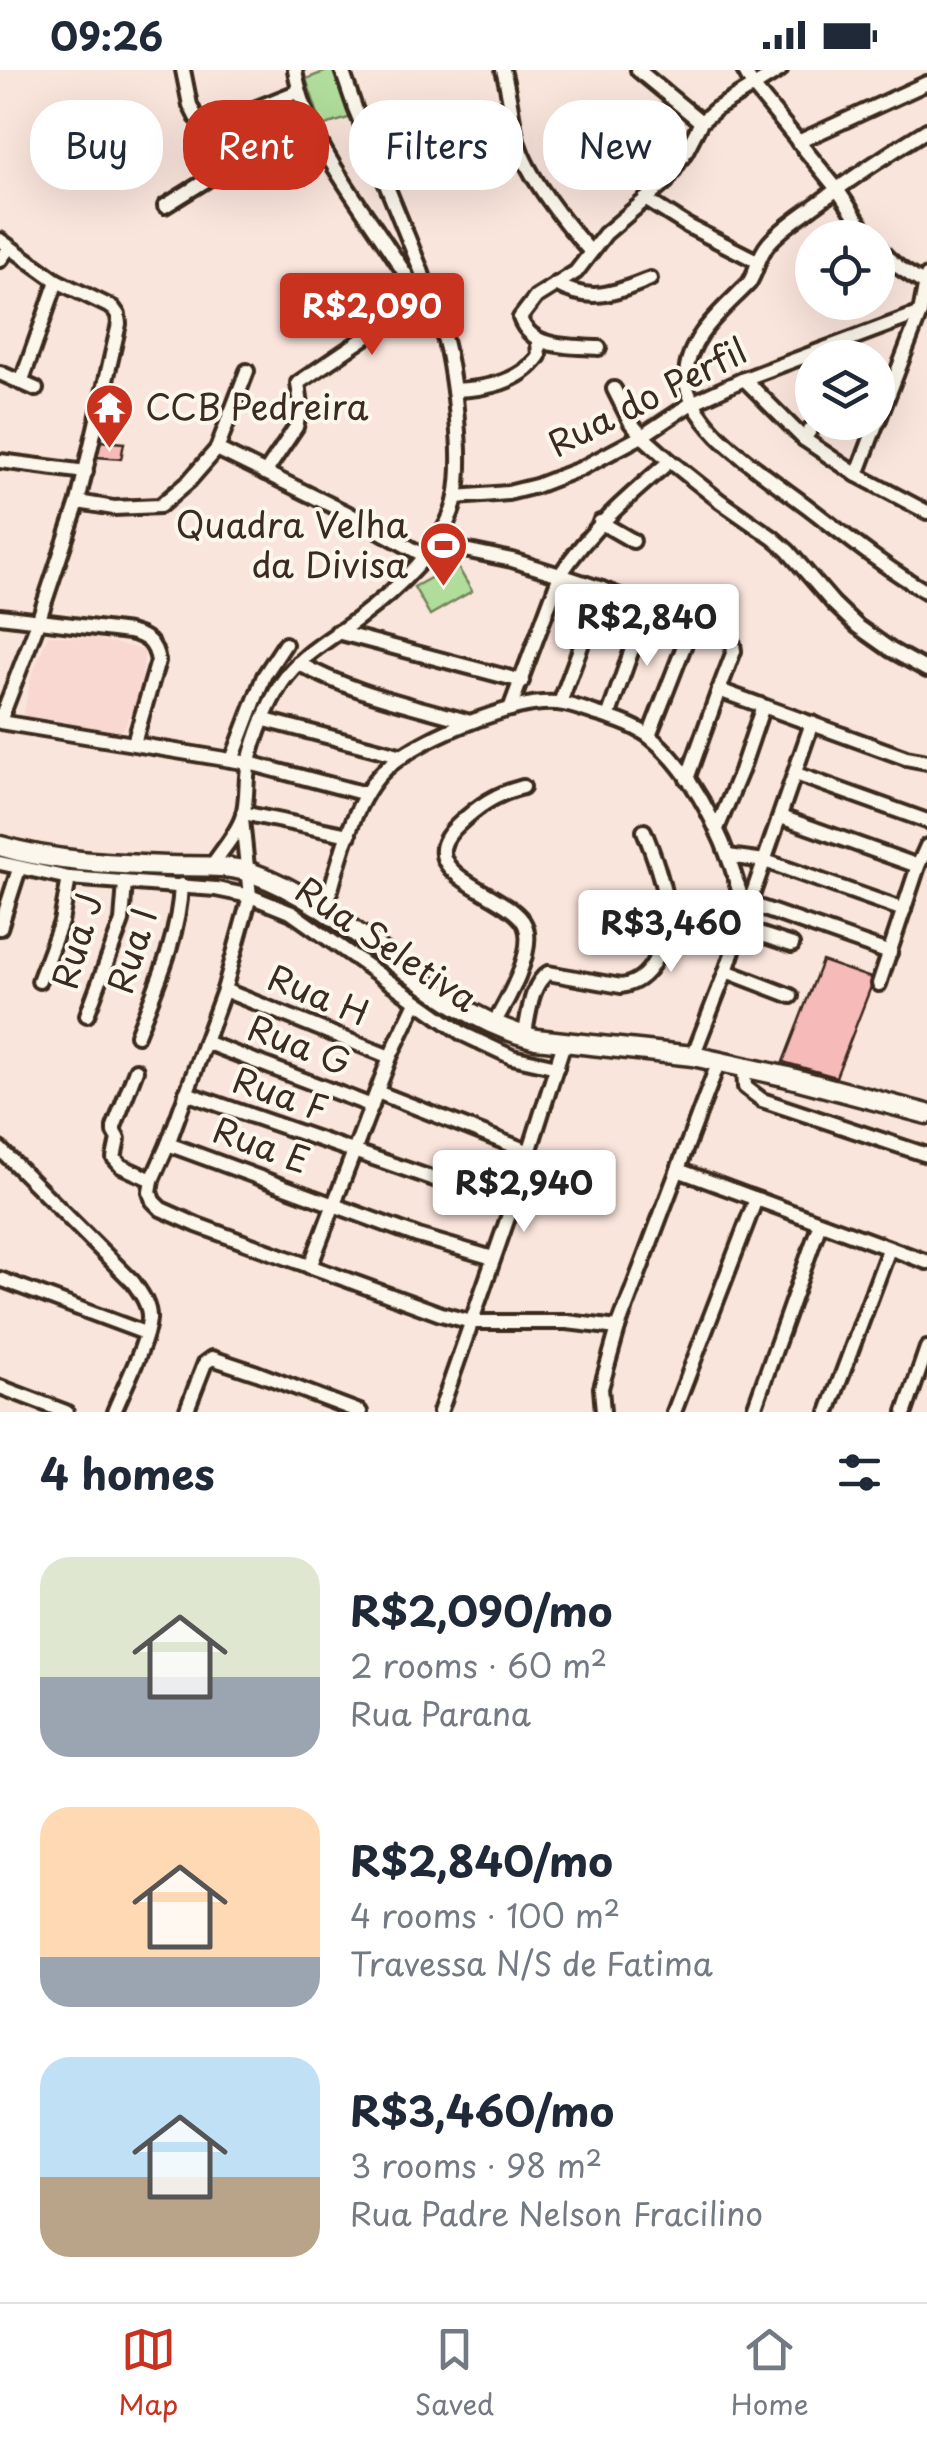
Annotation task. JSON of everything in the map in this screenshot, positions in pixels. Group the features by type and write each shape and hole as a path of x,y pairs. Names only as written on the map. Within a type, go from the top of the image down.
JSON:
{"main road":[{"path":"0,846 70,860 249,872 325,911 493,1025 524,1036 718,1061 927,1114"}],"street":[{"path":"183,70 189,100"},
{"path":"296,70 299,91 316,136 334,168 434,311"},
{"path":"342,70 421,270 446,352 454,390 456,497 436,544 425,556 357,619 298,664 280,685 249,763 243,816 250,896 224,990 150,1192 161,1209 441,1314 472,1322 567,1322 618,1328"},
{"path":"503,70 524,159 558,212 591,252"},
{"path":"638,70 700,122"},
{"path":"744,70 858,220"},
{"path":"454,390 489,387 526,369 540,356 538,341 522,323 521,315 536,297 576,272 605,234 659,188 672,174 700,122 780,70"},
{"path":"798,142 927,83"},
{"path":"277,100 299,91"},
{"path":"927,130 785,226 756,261 755,274 748,283 698,337 685,380 692,403 719,436 900,576 927,592"},
{"path":"165,206 190,190"},
{"path":"644,198 756,261"},
{"path":"3,249 113,308 119,324 78,502 0,721 249,763 366,794"},
{"path":"895,264 926,282 920,313 895,378"},
{"path":"556,284 581,295 595,296 650,280"},
{"path":"21,382 57,281"},
{"path":"265,472 296,427 301,405 298,383 422,299"},
{"name":"Rua do Perfil","path":"456,497 536,486 580,469 642,436 692,403 920,313"},
{"path":"538,341 599,348"},
{"path":"78,502 114,508 160,506 190,481 217,449 247,371"},
{"path":"0,373 36,389"},
{"path":"744,380 795,430"},
{"path":"614,389 642,436 788,551 857,626 927,670"},
{"path":"805,440 857,475 926,507"},
{"path":"857,475 871,440"},
{"path":"217,449 425,556"},
{"path":"0,461 86,472"},
{"path":"510,709 560,575 600,522 670,461"},
{"path":"600,522 634,541"},
{"path":"436,544 560,575 727,638 734,651 687,779"},
{"path":"560,703 602,589"},
{"path":"608,717 647,607"},
{"path":"0,616 129,632 152,643 158,661 134,742"},
{"path":"649,736 693,623"},
{"path":"337,632 522,681"},
{"path":"232,760 254,697 285,644"},
{"path":"298,664 357,690 470,722"},
{"path":"719,690 906,758 927,762"},
{"path":"325,911 349,835 366,794 379,775 403,756 470,722 510,709 560,703 608,717 649,736 687,779 718,829 738,882 745,916 792,945"},
{"path":"718,829 763,706"},
{"path":"265,720 403,756"},
{"path":"693,1056 812,723"},
{"path":"796,774 927,821"},
{"path":"493,1025 519,975 527,932 524,921 454,870 442,853 443,844 449,833 479,805 523,787"},
{"path":"243,816 349,835"},
{"path":"211,867 243,816"},
{"path":"781,817 918,866"},
{"path":"524,1036 537,985 548,973 621,986 632,985 650,970 662,943 666,902 656,858 644,831"},
{"path":"879,984 927,846"},
{"path":"728,856 765,861 904,910"},
{"name":"Rua Seletiva","path":"0,863 69,878 182,885 250,896 292,913 484,1046 557,1067"},
{"path":"0,928 20,869"},
{"path":"39,981 63,915 69,878"},
{"name":"Rua J","path":"87,1016 122,921 126,883"},
{"name":"Rua I","path":"137,1035 175,935 182,885"},
{"path":"250,896 264,888 281,887"},
{"path":"745,916 890,953"},
{"path":"726,972 791,996"},
{"name":"Rua H","path":"224,990 390,1057"},
{"path":"310,1267 390,1057 416,1002"},
{"name":"Rua G","path":"205,1042 530,1152"},
{"path":"440,1412 564,1042"},
{"path":"603,1412 602,1388 618,1328 718,1061"},
{"path":"744,1067 745,1087 762,1100 927,1156"},
{"path":"136,1070 114,1127 118,1140 114,1158 121,1166 152,1180"},
{"name":"Rua F","path":"186,1093 512,1206"},
{"name":"Rua E","path":"168,1144 418,1236 493,1258"},
{"path":"0,1149 133,1282 148,1308 145,1334 114,1412"},
{"path":"678,1170 927,1262"},
{"path":"674,1412 756,1200"},
{"path":"753,1412 820,1223"},
{"path":"828,1412 889,1249"},
{"path":"0,1279 145,1334"},
{"path":"904,1412 927,1348"},
{"path":"186,1412 208,1359 257,1372 360,1412"},
{"path":"0,1387 66,1412"}],"shaded area":[{"path":"48,635 96,639 145,650 139,699 120,735 23,716 31,677"}],"green space":[{"path":"335,70 349,118 329,124 329,100 313,100 306,79"},
{"name":"Quadra Velha da Divisa","path":"456,564 472,591 430,615 414,587"}],"building":[{"name":"CCB Pedreira","path":"99,441 124,443 121,459 97,457"},
{"path":"822,961 874,979 836,1077 783,1062"}],"place":[{"name":"CCB Pedreira","path":"110,450"},
{"name":"Quadra Velha da Divisa","path":"443,588"}]}
